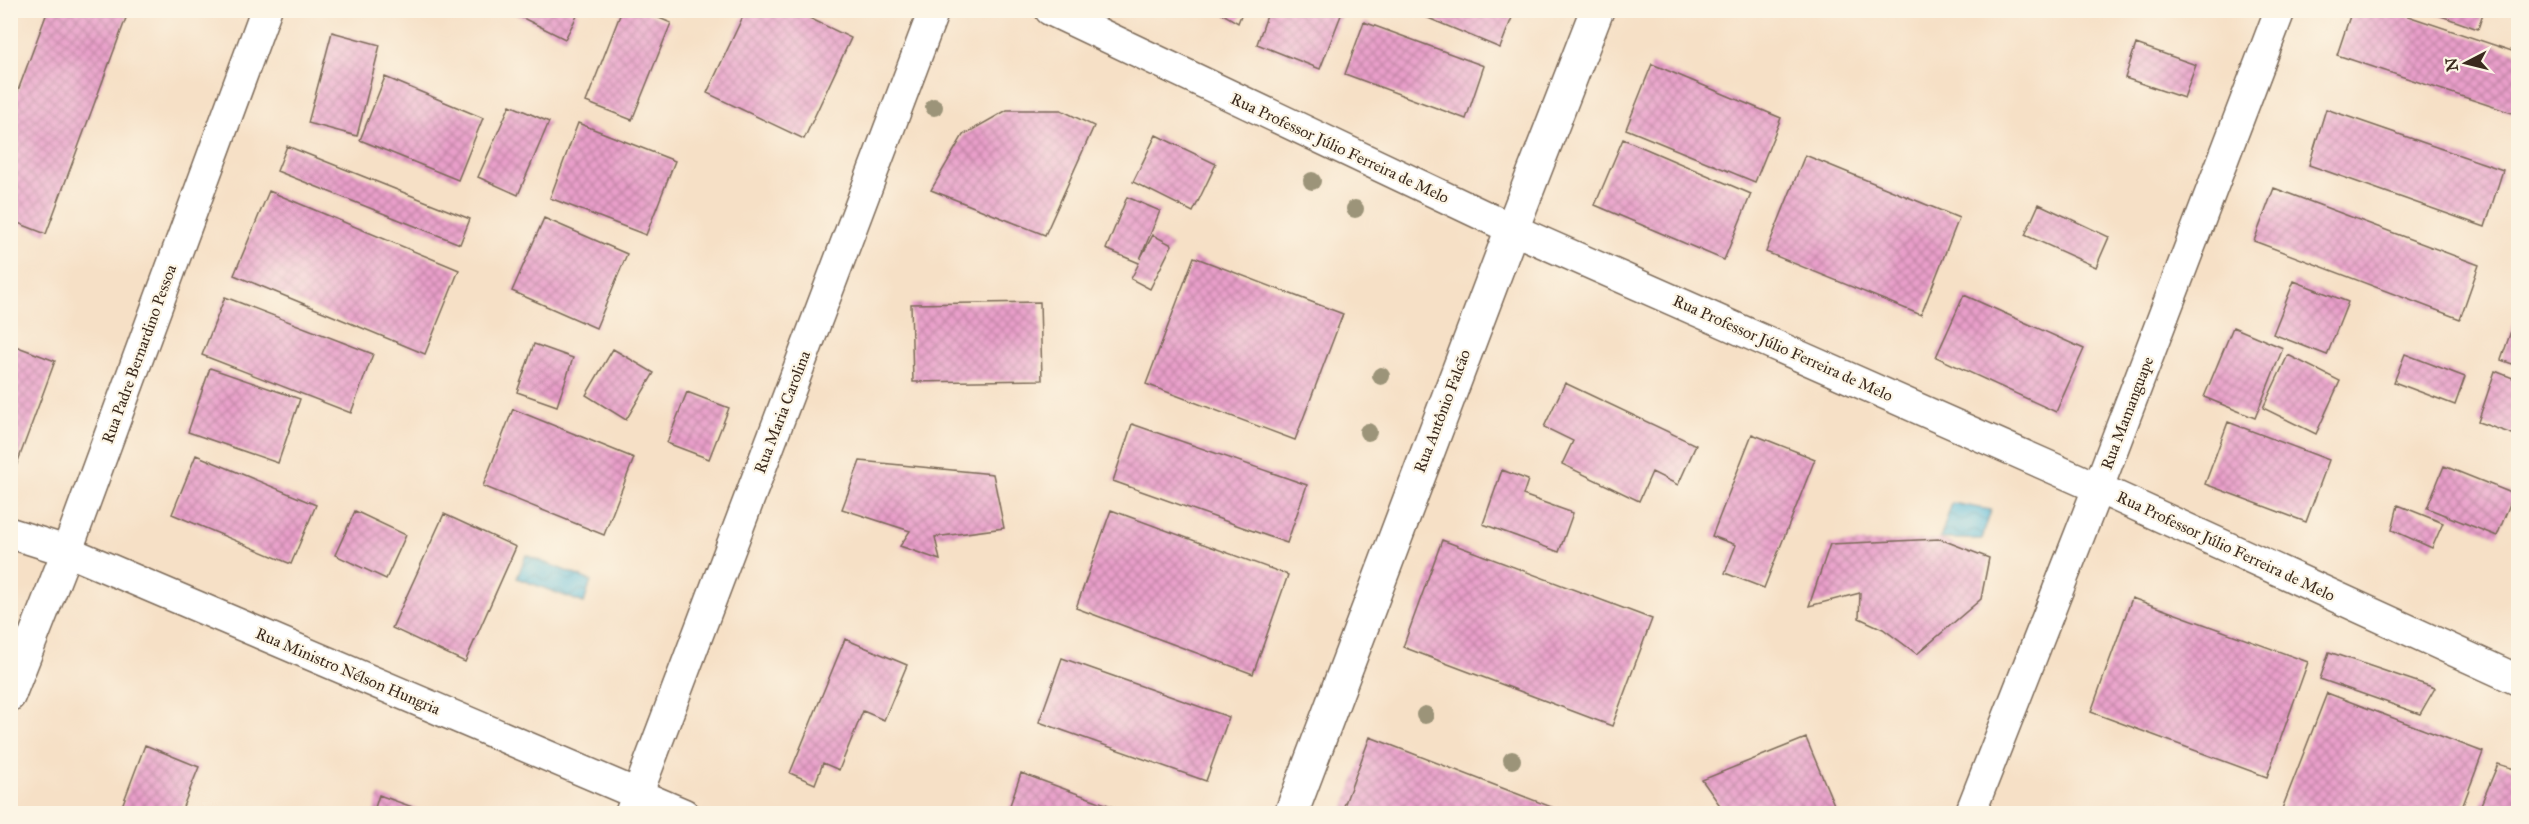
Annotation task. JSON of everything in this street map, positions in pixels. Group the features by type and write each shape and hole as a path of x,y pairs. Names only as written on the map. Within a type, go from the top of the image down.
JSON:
{"main road":[{"name":"Rua Antônio Falcão","path":"1291,813 1597,10"}],"street":[{"name":"Rua Padre Bernardino Pessoa","path":"10,696 67,552 266,10"},
{"name":"Rua Maria Carolina","path":"634,803 934,10"},
{"name":"Rua Professor Júlio Ferreira de Melo","path":"1050,10 1512,229 2098,488 2518,680"},
{"name":"Rua Mamanguape","path":"1970,813 2098,488 2280,10"},
{"name":"Rua Ministro Nélson Hungria","path":"10,533 67,552 634,803 684,813"}],"water":[{"path":"1952,503 1991,510 1982,539 1940,539"},
{"path":"526,555 591,581 584,603 517,578"}],"building":[{"path":"48,10 129,10 46,234 10,220 10,112"},
{"path":"514,10 571,10 578,14 565,39 513,13"},
{"path":"622,10 640,10 671,23 632,120 586,102"},
{"path":"746,10 793,10 851,38 804,139 707,93"},
{"path":"1216,10 1243,10 1238,23"},
{"path":"1269,10 1343,10 1320,69 1257,44"},
{"path":"1409,10 1515,10 1500,48"},
{"path":"2352,10 2390,10 2518,53 2518,115 2337,55"},
{"path":"2424,10 2484,10 2478,29"},
{"path":"1364,22 1484,66 1466,119 1345,74"},
{"path":"332,32 380,45 357,136 308,123"},
{"path":"2136,44 2196,65 2184,98 2125,78"},
{"path":"1652,64 1781,118 1755,182 1626,129"},
{"path":"385,77 483,118 458,180 360,140"},
{"path":"510,105 549,122 518,195 478,177"},
{"path":"2326,109 2503,170 2485,227 2309,165"},
{"path":"1007,110 1061,110 1094,126 1045,235 931,190 963,135"},
{"path":"578,123 675,161 646,235 550,198"},
{"path":"1156,135 1216,164 1193,212 1133,182"},
{"path":"1623,139 1751,194 1724,260 1595,205"},
{"path":"287,146 470,219 460,244 277,171"},
{"path":"1805,155 1959,218 1921,315 1766,252"},
{"path":"2274,188 2479,265 2460,319 2254,241"},
{"path":"269,191 459,270 425,354 234,275"},
{"path":"1127,197 1160,211 1140,259 1153,235 1172,245 1150,289 1131,279 1139,263 1106,249"},
{"path":"2039,204 2109,237 2096,267 2025,235"},
{"path":"544,218 627,254 596,328 512,291"},
{"path":"1194,257 1343,314 1295,440 1146,384"},
{"path":"2294,281 2348,302 2327,355 2273,334"},
{"path":"1964,295 2084,349 2056,412 1936,357"},
{"path":"225,297 373,354 351,413 202,355"},
{"path":"1040,302 1042,380 913,382 911,304"},
{"path":"2518,311 2518,366 2501,360"},
{"path":"2233,327 2283,348 2255,418 2204,397"},
{"path":"10,344 55,361 11,480 10,480"},
{"path":"534,344 573,358 557,406 517,392"},
{"path":"613,349 654,373 626,420 586,395"},
{"path":"2405,354 2465,377 2455,405 2394,382"},
{"path":"2288,355 2340,381 2316,434 2263,408"},
{"path":"210,368 300,399 278,463 188,432"},
{"path":"2495,371 2518,380 2518,436 2478,422"},
{"path":"1565,383 1696,445 1678,485 1652,472 1639,501 1562,464 1573,441 1544,427"},
{"path":"687,392 729,408 709,459 667,443"},
{"path":"513,409 634,458 604,535 483,486"},
{"path":"2228,422 2329,460 2306,522 2205,484"},
{"path":"1132,424 1307,485 1287,543 1113,481"},
{"path":"1752,434 1815,459 1764,588 1725,573 1736,545 1712,536"},
{"path":"196,455 316,505 291,564 172,514"},
{"path":"860,461 993,474 1004,528 935,537 940,560 900,546 910,531 842,509"},
{"path":"2444,466 2514,494 2497,536 2427,508"},
{"path":"1502,470 1528,480 1523,495 1573,513 1559,552 1483,524"},
{"path":"2398,505 2443,523 2432,548 2392,530"},
{"path":"1111,510 1288,575 1253,674 1076,608"},
{"path":"355,511 406,535 386,579 335,555"},
{"path":"444,514 516,547 465,662 392,628"},
{"path":"1940,539 1989,558 1981,599 1917,654 1883,629 1859,618 1860,593 1809,606 1830,544"},
{"path":"1442,540 1652,619 1612,726 1403,647"},
{"path":"2132,598 2308,662 2267,777 2091,712"},
{"path":"845,639 907,665 884,720 863,711 839,770 823,763 815,784 790,773"},
{"path":"2329,652 2435,688 2420,714 2320,679"},
{"path":"1062,658 1229,717 1206,781 1039,722"},
{"path":"2327,693 2483,752 2463,805 2452,814 2280,814"},
{"path":"1370,737 1567,813 1567,814 1341,814"},
{"path":"1806,738 1838,814 1726,814 1702,780"},
{"path":"145,745 199,767 180,814 119,814"},
{"path":"2498,764 2518,770 2518,814 2477,814"},
{"path":"1021,773 1130,813 1130,814 1007,814"},
{"path":"379,795 429,813 373,814"}]}
